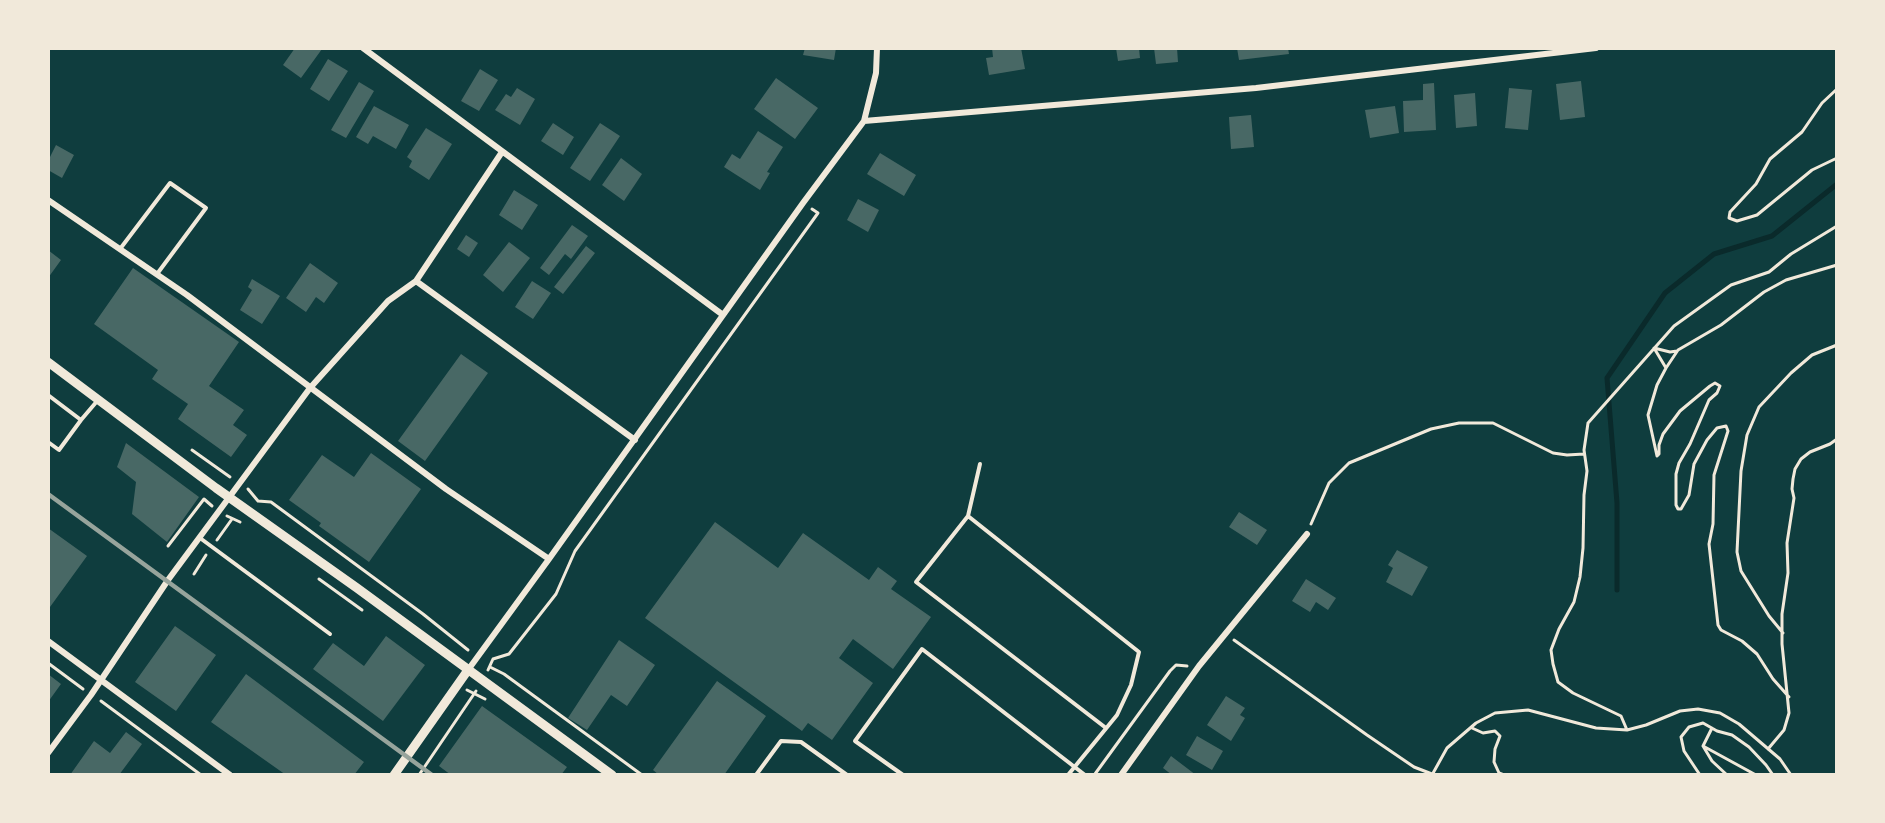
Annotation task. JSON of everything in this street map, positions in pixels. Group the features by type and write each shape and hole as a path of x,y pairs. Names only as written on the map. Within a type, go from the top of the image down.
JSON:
{"street":[{"path":"363,48 723,315"},
{"path":"394,775 864,121 876,73 877,48"},
{"path":"864,121 1256,88 1596,48"},
{"path":"48,753 228,497 310,388 388,301 416,281 502,152"},
{"path":"48,200 157,274 446,489 549,559"},
{"path":"416,281 635,440"},
{"path":"48,362 228,497 357,588 612,775"},
{"path":"1121,775 1199,666 1307,534"},
{"path":"48,641 230,775"}],"lane":[{"path":"120,249 170,183 206,208 157,274"},
{"path":"48,395 81,420"},
{"path":"48,442 59,450 98,400"},
{"path":"980,464 968,516 916,582 1106,728"},
{"path":"968,516 1139,652 1131,685 1117,715 1068,775"},
{"path":"199,538 330,634"},
{"path":"903,775 855,741 922,649 1085,775"},
{"path":"756,775 781,741 801,742 847,775"}],"path":[{"path":"1837,89 1806,123 1802,132 1770,159 1750,192 1730,212 1730,218 1737,221 1757,215 1812,170 1837,158"},
{"path":"493,659 509,654 556,594 575,551 818,213 803,203"},
{"path":"1627,730 1621,716 1573,693 1558,682 1551,650 1559,629 1574,602 1580,577 1587,471 1584,454 1585,433 1588,423 1674,326 1731,285 1769,272 1791,254 1837,226"},
{"path":"1654,348 1670,352 1678,350 1721,325 1764,292 1779,284 1804,274 1837,266"},
{"path":"1783,633 1768,616 1741,571 1737,552 1741,471 1747,435 1759,407 1791,373 1812,355 1837,345"},
{"path":"1654,348 1666,368"},
{"path":"1678,350 1657,385 1648,415 1657,456 1663,434 1680,411 1710,386 1715,383 1720,386 1717,393 1709,400 1679,463 1676,474 1676,505 1678,509 1681,509 1689,495 1694,464 1707,440 1717,428 1726,426 1728,431 1714,475 1713,524 1709,544 1718,625 1721,630 1742,641 1757,654 1773,679 1789,697"},
{"path":"1307,534 1329,483 1349,463 1431,429 1459,423 1493,423 1553,453 1584,454"},
{"path":"1768,749 1784,730 1790,713 1782,644 1782,614 1788,573 1787,543 1794,498 1792,489 1795,469 1801,459 1810,452 1837,439"},
{"path":"192,450 232,478"},
{"path":"250,491 258,501 271,502 423,614 462,647 504,674 642,775"},
{"path":"168,546 204,500 212,506"},
{"path":"229,518 240,523"},
{"path":"312,574 367,613"},
{"path":"1226,634 1367,735 1414,767 1432,775 1447,748 1471,728 1495,713 1528,710 1596,728 1627,730 1646,726 1680,711 1698,709 1720,713 1739,724 1780,759 1791,775"},
{"path":"48,663 76,683"},
{"path":"1094,775 1170,671 1176,665 1199,666"},
{"path":"458,684 494,706"},
{"path":"419,775 474,694"},
{"path":"108,707 201,775"},
{"path":"1700,775 1684,751 1681,737 1689,728 1702,723 1732,735 1749,747 1773,775"},
{"path":"1471,728 1483,733 1495,730 1500,736 1495,749 1494,762 1499,773 1504,775"},
{"path":"1703,746 1712,728"},
{"path":"1703,746 1712,761 1726,775"},
{"path":"1703,746 1756,775"}],"building":[{"path":"295,48 322,49 301,78 283,65"},
{"path":"805,48 836,48 834,60 803,55"},
{"path":"992,48 1021,48 1025,69 989,75 986,58 993,57"},
{"path":"1116,48 1139,48 1140,58 1118,61"},
{"path":"1154,48 1177,48 1178,62 1156,64"},
{"path":"1237,48 1288,48 1289,54 1239,60"},
{"path":"328,59 348,71 329,101 310,89"},
{"path":"480,69 498,80 479,111 461,101"},
{"path":"776,78 818,108 795,139 754,109"},
{"path":"1581,81 1585,117 1560,120 1556,84"},
{"path":"359,82 374,91 346,138 331,130"},
{"path":"1434,83 1436,130 1404,132 1403,101 1423,100 1423,84"},
{"path":"517,88 535,99 520,125 495,110 506,94 511,97"},
{"path":"1509,88 1532,90 1528,130 1505,128"},
{"path":"1475,93 1477,126 1456,128 1454,95"},
{"path":"374,106 409,125 396,149 373,136 368,144 356,137"},
{"path":"1395,106 1399,133 1370,138 1365,110"},
{"path":"1251,115 1254,147 1231,149 1229,117"},
{"path":"553,123 574,137 563,155 541,141"},
{"path":"600,123 620,136 590,181 570,168"},
{"path":"426,128 452,144 429,180 409,167 412,161 407,157"},
{"path":"758,131 783,147 767,172 770,173 760,190 724,167 732,154 740,159"},
{"path":"56,145 74,155 62,178 48,170 48,161"},
{"path":"880,153 916,175 904,196 867,174"},
{"path":"621,158 642,174 624,201 602,185"},
{"path":"514,190 538,205 522,230 499,215"},
{"path":"858,199 879,210 868,232 847,220"},
{"path":"572,225 588,236 571,259 565,254 549,275 540,268"},
{"path":"466,235 478,243 469,257 457,249"},
{"path":"509,242 530,258 503,292 483,275"},
{"path":"586,246 595,253 563,294 554,287"},
{"path":"48,250 61,260 48,278"},
{"path":"310,263 338,283 324,303 316,297 306,312 286,298"},
{"path":"133,268 239,342 209,386 244,410 233,425 247,435 231,457 178,419 188,404 152,379 158,370 94,324"},
{"path":"252,279 280,296 262,324 240,310 252,290 248,287"},
{"path":"532,281 551,293 533,319 515,307"},
{"path":"461,354 488,373 425,461 398,441"},
{"path":"126,443 199,497 167,542 132,514 136,482 117,467"},
{"path":"371,453 421,489 369,562 319,526 321,523 289,500 322,455 354,477"},
{"path":"1239,512 1267,530 1257,545 1229,527"},
{"path":"715,522 778,568 803,533 869,580 878,567 897,581 891,589 931,617 893,669 853,639 839,658 873,683 832,740 808,723 802,731 645,618"},
{"path":"48,528 87,556 50,607 48,605"},
{"path":"1397,550 1428,567 1412,596 1386,582 1393,568 1388,565"},
{"path":"1306,579 1336,598 1328,610 1316,602 1310,612 1292,601"},
{"path":"175,626 216,655 176,711 135,682"},
{"path":"386,636 425,665 383,721 313,669 333,643 364,666"},
{"path":"619,640 655,665 627,706 611,695 587,730 568,718"},
{"path":"48,674 61,684 48,702"},
{"path":"246,674 364,762 354,775 286,775 211,722"},
{"path":"717,681 766,716 724,775 659,775 653,770"},
{"path":"1226,696 1245,708 1240,715 1245,718 1231,741 1207,725"},
{"path":"482,706 567,767 561,775 451,775 439,766"},
{"path":"126,732 142,744 119,775 70,775 94,741 110,753"},
{"path":"1197,736 1223,751 1212,770 1186,755"},
{"path":"1171,756 1196,775 1172,775 1163,768"}],"waterway":[{"path":"1617,590 1617,503 1607,378 1665,293 1714,254 1772,236 1837,184"}],"railway":[{"path":"48,494 432,775"}]}
